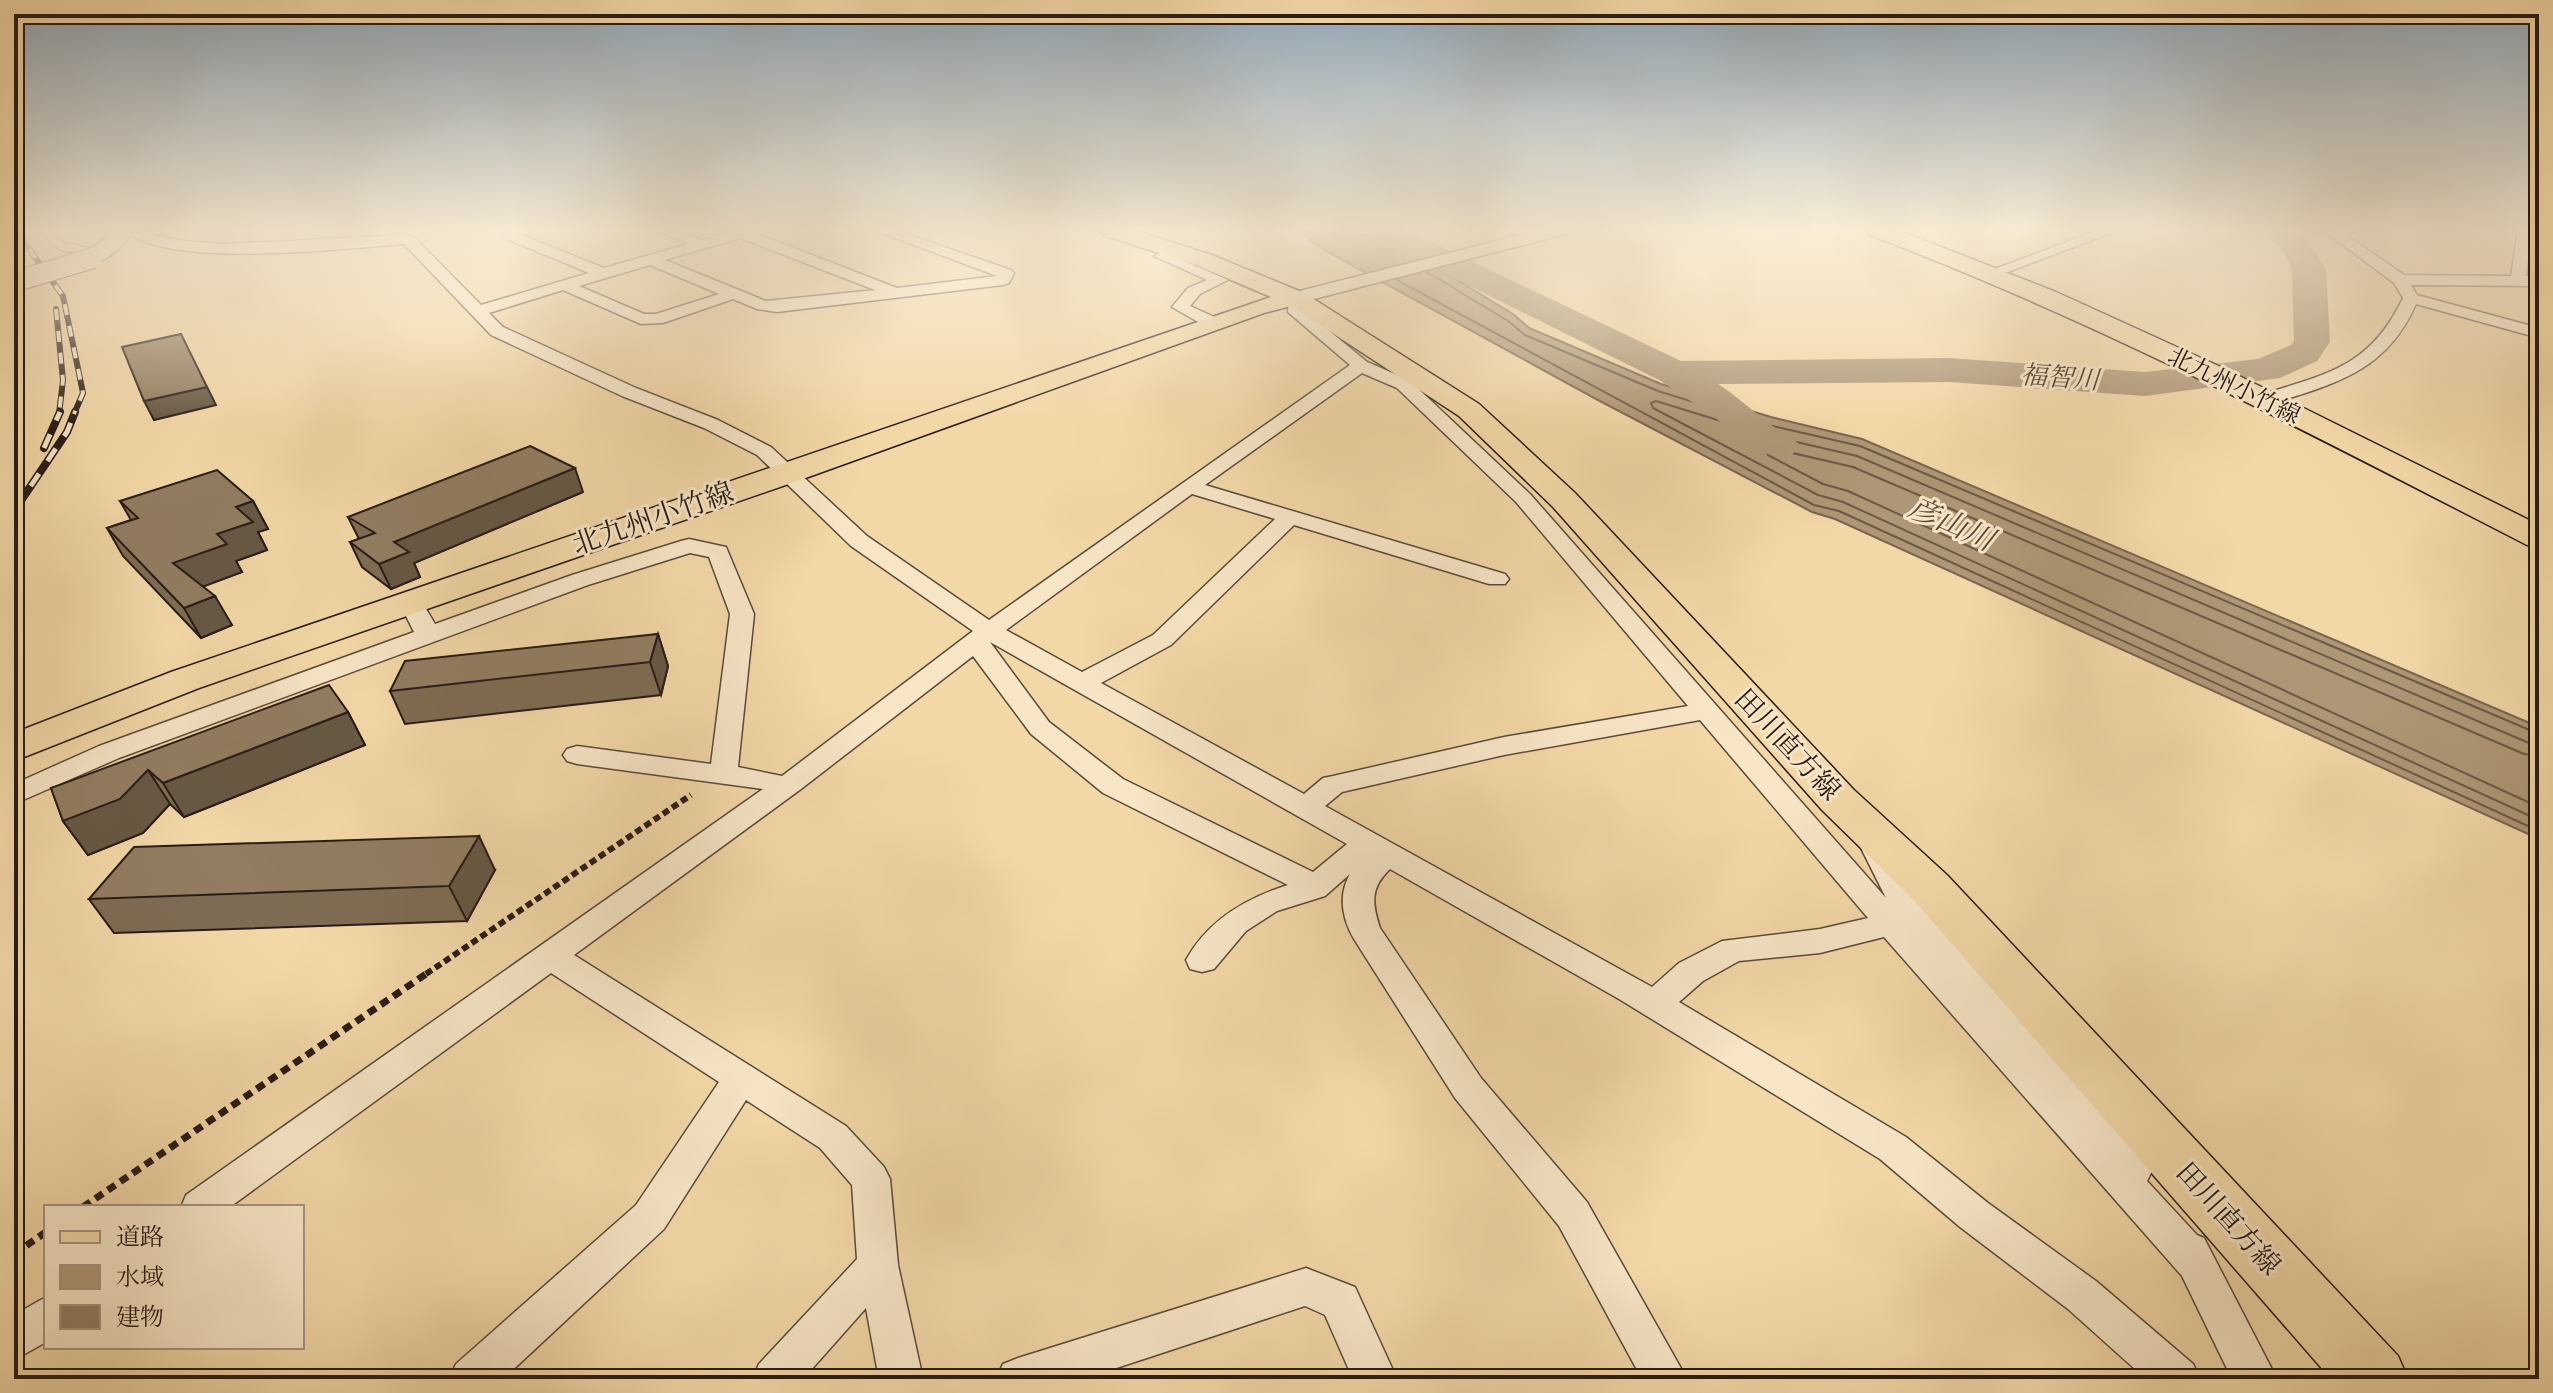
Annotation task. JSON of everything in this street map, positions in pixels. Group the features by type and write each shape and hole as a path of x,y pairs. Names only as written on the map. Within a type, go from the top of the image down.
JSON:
{"main road":[{"name":"北九州小竹線","path":"14,748 185,680 789,473 1213,323 1304,295"},
{"name":"田川直方線","path":"1304,295 1469,410 1564,500 1827,789 1930,887 2375,1379"},
{"name":"北九州小竹線","path":"2040,295 2189,363 2539,538"}],"street":[{"path":"463,295 497,331 629,392 711,424 764,451 859,541 982,637 1081,683 1655,1004 1893,1148 1974,1215 2082,1295 2178,1379"},
{"path":"477,311 531,295"},
{"path":"587,295 641,319 657,319 731,295"},
{"path":"736,295 763,306 777,307 880,295"},
{"path":"1190,295 1180,307 1213,323"},
{"path":"1304,295 1296,312 1361,366 1403,384 1523,498 1891,924 2197,1264"},
{"path":"2409,295 2539,333"},
{"path":"2260,398 2345,372 2382,351 2404,318 2411,298"},
{"path":"203,1205 784,787 982,637 1189,487 1361,366"},
{"path":"1189,487 1497,579"},
{"path":"1081,683 1162,640 1290,517"},
{"path":"14,795 109,752 580,580 689,546 718,552 742,614 725,765 721,773"},
{"path":"411,602 428,635"},
{"path":"982,637 1040,728 1113,786 1295,875 1314,888"},
{"path":"1305,808 1333,785 1504,746 1708,710"},
{"path":"577,755 721,773 766,780 784,787"},
{"path":"1864,825 1899,893 2002,1019 2162,1202 2255,1379"},
{"path":"1202,960 1235,923 1266,903 1314,888 1377,849"},
{"path":"1377,849 1362,876 1356,904 1365,931 1468,1088 1573,1214 1663,1378"},
{"path":"1655,1004 1691,972 1733,950 1820,941 1891,924"},
{"path":"550,956 833,1137 871,1179 878,1265 901,1379"},
{"path":"471,1379 650,1217 742,1077"},
{"path":"774,1379 878,1265"},
{"path":"1018,1379 1306,1287 1340,1301 1375,1379"},
{"path":"14,1340 44,1318"}],"path":[{"path":"86,1205 721,773"},
{"path":"14,1254 44,1233"}],"water":[{"path":"1406,295 1482,295 1529,328 1661,384 1771,417 1862,439 2539,727 2539,839 1835,519 1812,512"}],"building":[{"path":"181,334 207,387 144,401 122,347"},
{"path":"530,446 575,468 394,542 409,552 379,564 350,542 375,533 348,517"},
{"path":"217,470 253,501 236,507 253,522 217,534 227,544 173,563 215,596 184,608 107,528 138,518 120,501"},
{"path":"658,634 650,662 390,691 405,661"},
{"path":"329,685 348,712 163,783 148,770 120,799 63,821 51,788"},
{"path":"479,836 449,886 89,899 134,847"}],"waterway":[{"name":"彦山川","path":"1515,295 1675,373"},
{"name":"福智川","path":"1675,373 1949,370 2145,384 2266,370 2304,353 2312,342 2310,295"},
{"name":"彦山川","path":"1675,373 1732,411 1760,436 1778,445"}],"railway":[{"path":"62,295 83,393 74,414"},
{"path":"56,309 63,380 59,414"},
{"path":"44,448 60,412"},
{"path":"14,511 67,432 75,412"}]}
